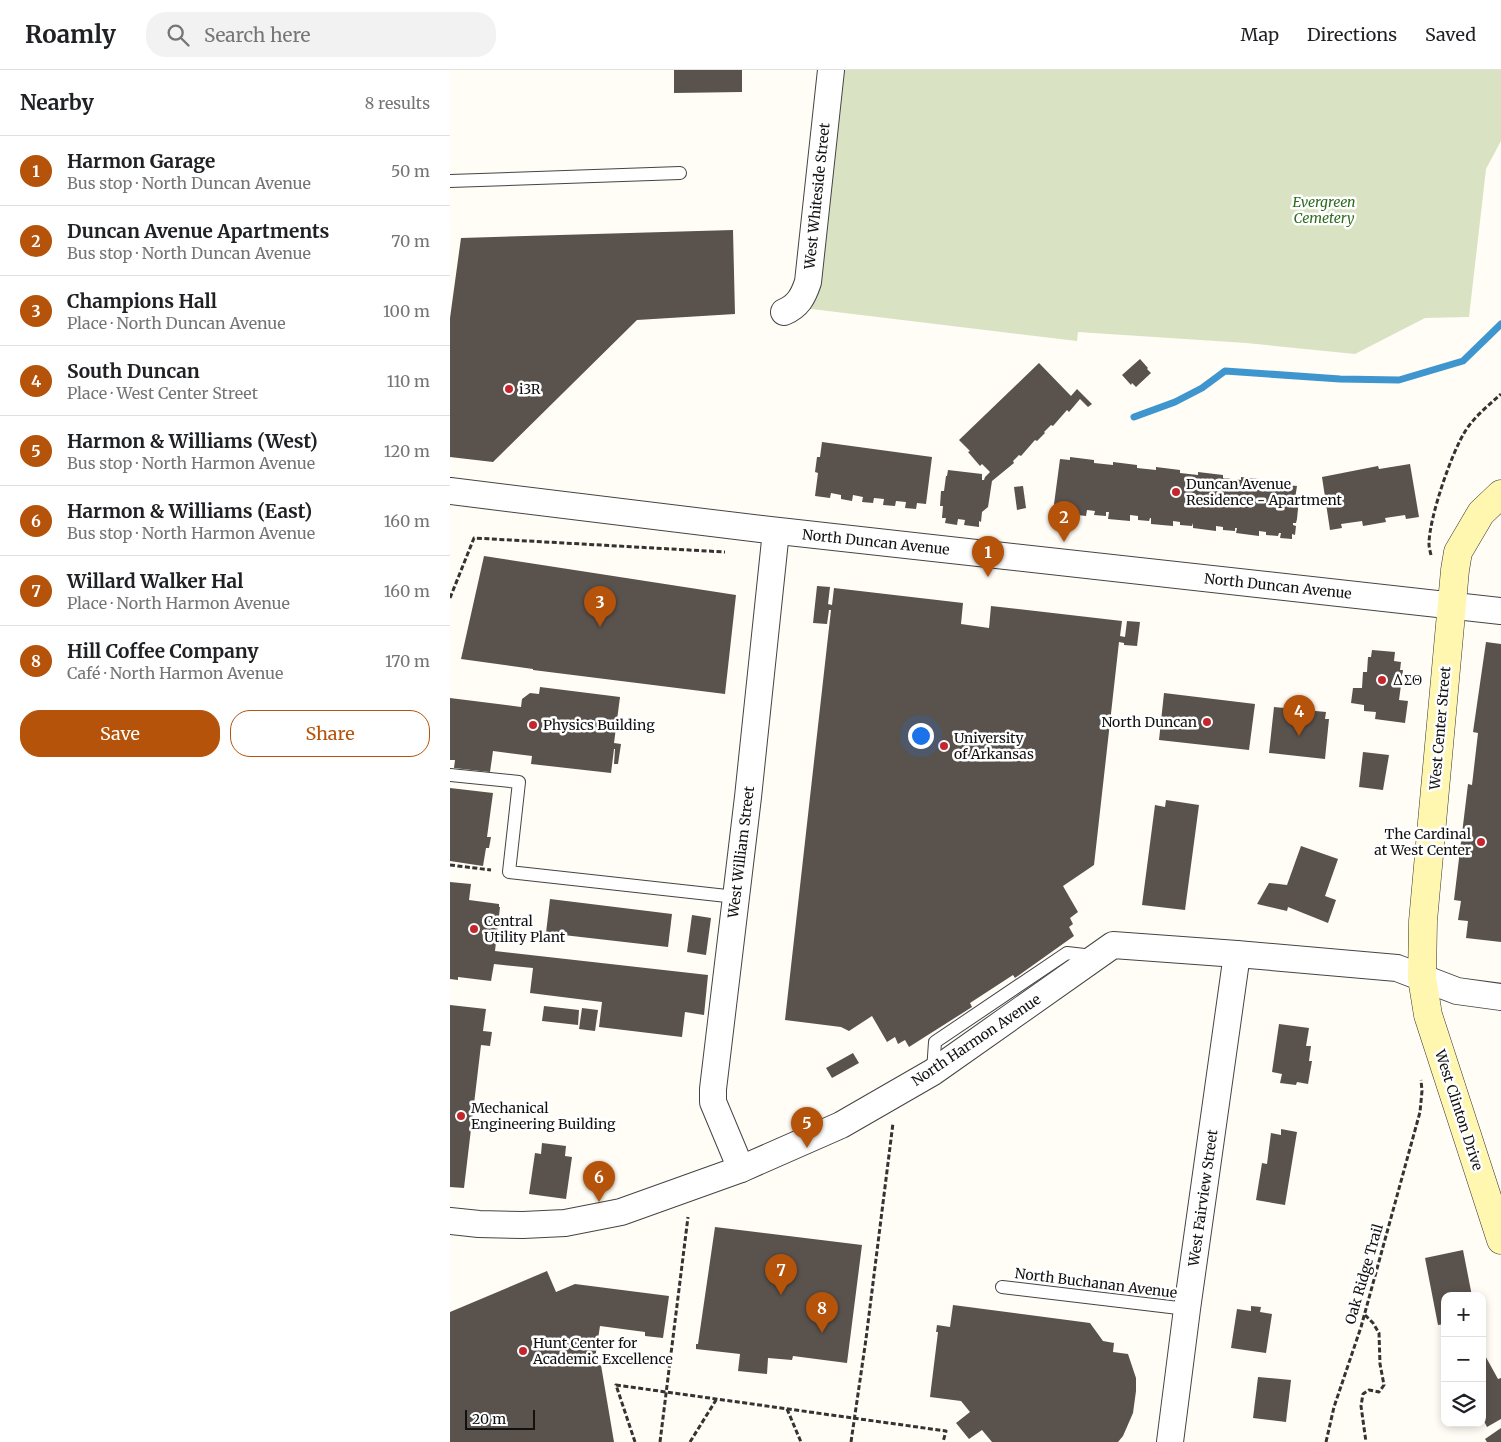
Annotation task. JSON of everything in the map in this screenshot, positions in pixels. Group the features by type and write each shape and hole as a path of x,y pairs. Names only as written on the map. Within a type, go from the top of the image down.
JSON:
{"street":[{"name":"West Whiteside Street","path":"784,312 795,308 804,296 808,282 831,70"},
{"name":"North Duncan Avenue","path":"450,491 776,531 1501,611"},
{"name":"West Center Street","path":"1422,978 1423,921 1451,606 1458,552 1481,513 1501,494"},
{"name":"West William Street","path":"740,1169 713,1102 713,1089 748,796 776,531"},
{"name":"North Harmon Avenue","path":"450,1221 497,1225 565,1223 621,1212 740,1169 841,1125 933,1072 1096,956 1113,946 1237,954 1397,968 1457,990 1501,997"},
{"name":"West Fairview Street","path":"1170,1442 1237,954"},
{"name":"West Clinton Drive","path":"1422,978 1428,1014 1501,1240"}],"lane":[{"path":"450,181 680,173"},
{"path":"450,775 519,782 509,872 736,896"},
{"name":"North Buchanan Avenue","path":"1002,1287 1187,1309"}],"path":[{"path":"450,598 474,538 728,552"},
{"path":"450,865 509,872"},
{"name":"Oak Ridge Trail","path":"1326,1442 1334,1407 1365,1315 1420,1112"},
{"path":"851,1442 893,1122"},
{"path":"660,1442 688,1217"},
{"path":"1365,1315 1379,1333 1380,1364 1384,1384 1379,1392 1369,1390 1363,1394 1361,1406 1366,1442"},
{"path":"634,1442 616,1385 946,1431 943,1442"},
{"path":"690,1442 716,1400"},
{"path":"788,1409 801,1442"}],"green space":[{"name":"Evergreen Cemetery","path":"831,70 1501,70 1501,141 1486,169 1469,317 1425,318 1355,354 1246,343 1078,332 1077,341 795,307"}],"building":[{"path":"674,70 742,70 742,92 674,93"},
{"name":"i3R","path":"733,230 735,314 637,320 493,462 450,457 450,318 461,238"},
{"path":"1140,359 1151,373 1136,387 1132,383 1131,385 1122,375"},
{"path":"1039,363 1071,396 1077,389 1092,404 1088,407 1080,399 1069,412 1067,410 1053,426 1051,425 1037,441 1035,440 1021,456 1019,455 1013,461 1014,463 992,481 988,507 982,512 979,527 964,525 965,520 958,519 957,525 945,523 946,518 942,518 943,506 940,506 941,491 944,491 948,470 982,474 982,480 990,472 982,464 980,466 968,452 970,451 959,440"},
{"path":"822,442 932,457 926,504 917,503 916,509 905,508 906,502 896,501 895,506 883,505 884,499 874,498 873,503 862,502 863,497 853,495 852,501 841,499 841,495 831,493 830,498 815,496 818,473 815,472"},
{"name":"Duncan Avenue Residence - Apartment","path":"1070,457 1094,460 1094,463 1113,465 1113,462 1137,465 1137,468 1156,470 1156,467 1180,470 1180,473 1198,475 1198,472 1223,475 1223,478 1241,480 1241,477 1266,480 1265,483 1297,486 1295,499 1299,499 1296,523 1293,523 1296,526 1295,535 1292,534 1292,539 1280,538 1281,533 1278,536 1266,535 1266,532 1259,531 1259,536 1236,533 1237,528 1235,528 1235,531 1223,530 1223,527 1216,526 1216,531 1193,528 1193,523 1192,526 1180,525 1180,522 1173,521 1173,526 1151,524 1151,518 1149,521 1138,520 1138,516 1130,515 1130,521 1108,519 1109,512 1106,512 1106,516 1094,515 1095,511 1087,510 1086,516 1053,512 1060,459 1070,460"},
{"name":"Duncan Avenue Residence - Apartment","path":"1410,464 1419,517 1406,519 1405,515 1385,518 1386,522 1363,526 1362,521 1341,524 1342,528 1330,530 1322,477 1378,466 1379,469"},
{"path":"1023,486 1026,508 1017,510 1014,487"},
{"path":"484,556 736,595 725,694 461,659"},
{"path":"817,586 830,587 828,604 832,605 834,588 963,603 961,624 989,628 991,606 1122,621 1120,636 1125,637 1127,621 1140,622 1137,646 1124,645 1124,643 1119,642 1094,865 1063,886 1078,912 1070,918 1073,924 1069,927 1074,936 1015,978 1013,975 970,1003 972,1007 909,1047 905,1040 898,1044 895,1037 887,1042 872,1016 849,1031 841,1027 785,1020 831,610 829,610 827,624 813,623"},
{"name":"The Cardinal at West Center","path":"1486,642 1501,644 1501,942 1466,938 1468,921 1458,920 1461,901 1454,900 1468,784 1472,785 1478,733 1473,732"},
{"name":"ΔΣΘ","path":"1372,650 1395,652 1394,661 1401,662 1400,670 1403,670 1399,700 1408,701 1405,723 1375,719 1376,712 1364,711 1364,705 1351,703 1353,688 1362,688 1363,672 1367,672 1368,657 1371,657"},
{"name":"Physics Building","path":"540,687 620,697 614,743 621,744 618,764 614,764 614,749 611,773 531,764 532,756 493,751 490,772 454,768 455,760 450,760 450,698 521,707 522,699 530,693 539,694"},
{"name":"North Duncan","path":"1164,693 1255,704 1249,750 1159,740"},
{"path":"1274,707 1326,712 1325,719 1329,719 1325,759 1269,753"},
{"path":"1363,752 1389,755 1383,790 1359,787"},
{"path":"450,788 493,793 487,837 491,837 489,848 486,848 483,866 450,861"},
{"path":"1166,800 1199,805 1185,910 1142,905 1155,805 1165,807"},
{"path":"1301,846 1338,859 1325,896 1336,900 1328,923 1288,907 1287,911 1257,904 1269,883 1287,885"},
{"path":"450,882 471,884 469,900 499,904 495,951 708,975 704,1015 685,1012 682,1037 599,1027 602,1002 530,993 533,968 494,964 491,981 458,977 458,980 450,979"},
{"path":"550,899 672,914 668,947 546,933"},
{"path":"692,915 711,918 706,955 687,952"},
{"name":"Mechanical Engineering Building","path":"450,1005 486,1009 483,1031 492,1032 490,1046 481,1045 464,1188 450,1187"},
{"path":"544,1006 579,1010 578,1025 542,1021"},
{"path":"582,1008 598,1010 595,1031 579,1029"},
{"path":"1279,1024 1309,1028 1306,1046 1311,1046 1309,1061 1312,1061 1308,1084 1297,1082 1296,1085 1280,1083 1282,1074 1272,1072"},
{"path":"853,1053 859,1063 832,1078 826,1068"},
{"path":"1281,1129 1297,1132 1285,1205 1256,1200 1262,1163 1267,1164 1271,1133 1281,1135"},
{"path":"542,1143 566,1146 565,1156 572,1157 566,1199 529,1194 535,1153 541,1154"},
{"path":"715,1227 862,1245 847,1363 793,1356 792,1360 768,1358 767,1374 738,1371 740,1354 696,1349"},
{"path":"1463,1250 1471,1292 1441,1292 1441,1325 1438,1325 1425,1258"},
{"name":"Hunt Center for Academic Excellence","path":"547,1271 556,1292 575,1284 669,1296 663,1338 645,1336 645,1332 600,1326 594,1365 601,1365 614,1442 450,1442 450,1312"},
{"path":"953,1305 1090,1323 1103,1341 1114,1343 1113,1352 1128,1354 1136,1378 1133,1413 1123,1436 1118,1442 992,1442 982,1430 969,1439 956,1423 970,1412 961,1401 930,1397 938,1332 936,1332 937,1325 950,1327"},
{"path":"1251,1306 1261,1307 1260,1312 1272,1314 1266,1353 1231,1348 1237,1309 1251,1311"},
{"path":"1486,1357 1498,1379 1501,1378 1501,1419 1487,1427"},
{"path":"1258,1377 1291,1380 1286,1422 1253,1418"},
{"path":"1501,1428 1501,1442 1487,1442 1485,1439"}],"waterway":[{"path":"1134,417 1175,402 1202,388 1225,371 1340,379 1399,380 1463,361 1501,324"}],"place":[{"name":"i3R","path":"509,389"},
{"name":"Duncan Avenue Residence - Apartment","path":"1176,492"},
{"name":"Duncan Avenue Apartments","path":"1064,542"},
{"name":"Harmon Garage","path":"988,577"},
{"name":"Champions Hall","path":"600,627"},
{"name":"ΔΣΘ","path":"1382,680"},
{"name":"North Duncan","path":"1207,722"},
{"name":"Physics Building","path":"533,725"},
{"name":"South Duncan","path":"1299,736"},
{"name":"University of Arkansas","path":"944,746"},
{"name":"The Cardinal at West Center","path":"1481,842"},
{"name":"Central Utility Plant","path":"474,929"},
{"name":"Mechanical Engineering Building","path":"461,1116"},
{"name":"Harmon & Williams (West)","path":"807,1148"},
{"name":"Harmon & Williams (East)","path":"599,1202"},
{"name":"Willard Walker Hal","path":"781,1295"},
{"name":"Hill Coffee Company","path":"822,1333"},
{"name":"Hunt Center for Academic Excellence","path":"523,1351"}]}
